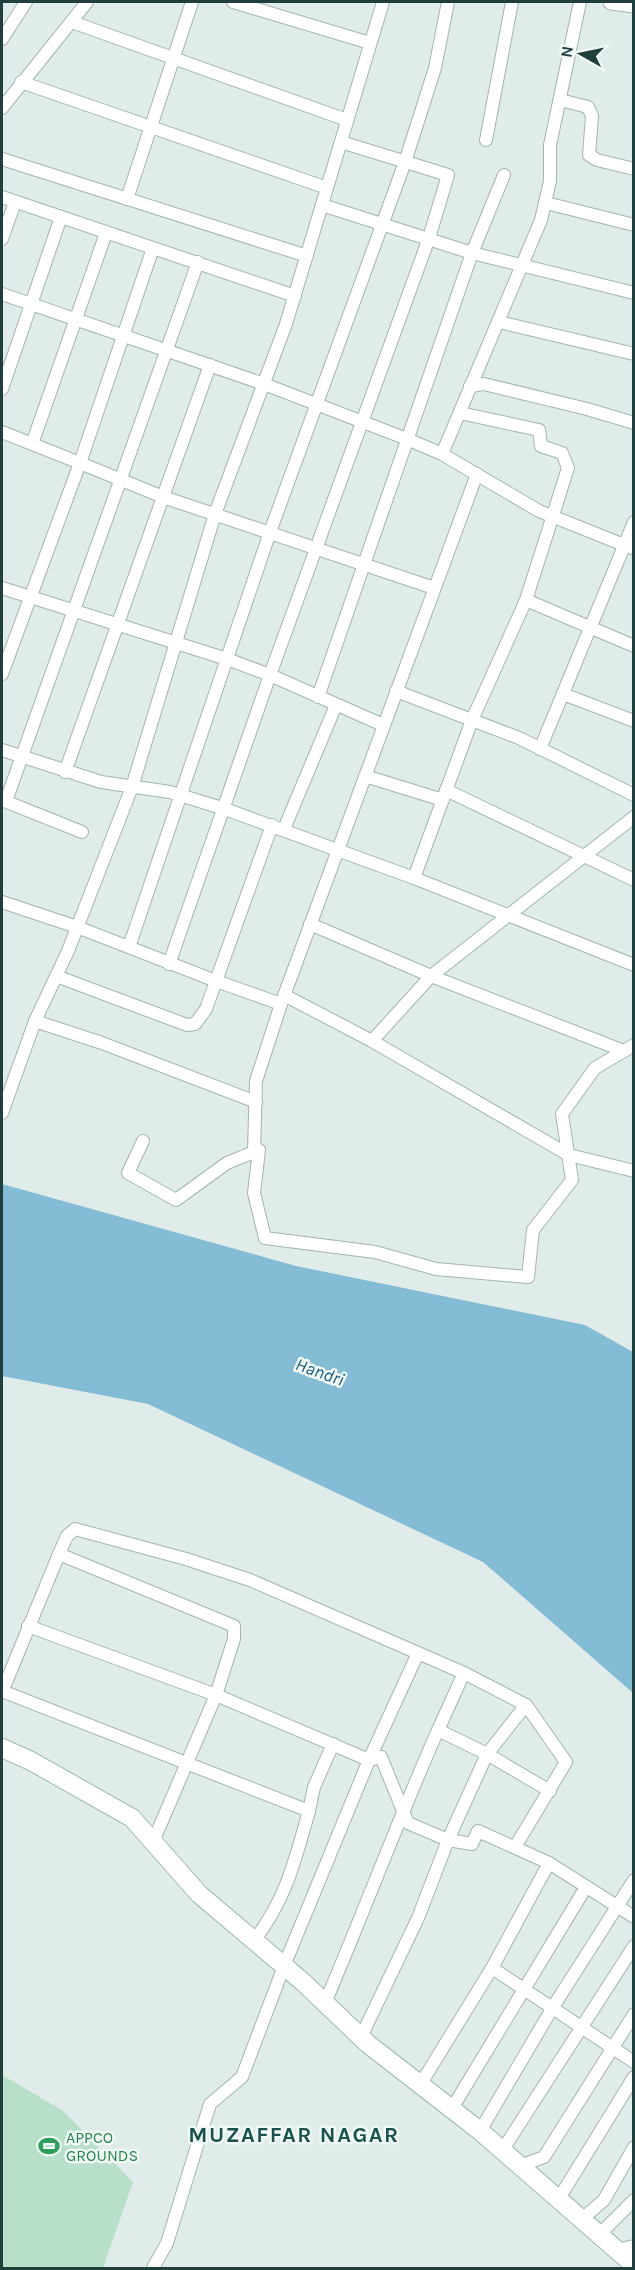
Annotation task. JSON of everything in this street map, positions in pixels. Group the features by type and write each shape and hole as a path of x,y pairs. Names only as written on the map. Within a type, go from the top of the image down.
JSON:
{"main road":[{"path":"2,1748 31,1761 132,1818 199,1894 284,1966 361,2037 480,2131 598,2235 625,2248 633,2265"}],"street":[{"path":"2,39 26,2"},
{"path":"2,108 87,2"},
{"path":"127,199 192,2"},
{"path":"233,2 370,43"},
{"path":"2,1113 35,1021 77,927 132,787 214,514 295,296 383,2"},
{"path":"129,947 183,795 270,532 405,162 435,68 448,2"},
{"path":"486,140 512,2"},
{"path":"442,454 522,267 546,203 550,181 550,146 580,2"},
{"path":"610,2 633,5"},
{"path":"72,22 347,120"},
{"path":"21,82 327,188"},
{"path":"560,100 588,107 592,116 589,155 597,160 633,169"},
{"path":"169,964 270,675 364,423 429,238 448,176 341,142"},
{"path":"2,159 307,256"},
{"path":"318,697 472,253 504,175"},
{"path":"2,197 295,296"},
{"path":"2,239 15,202"},
{"path":"546,203 633,225"},
{"path":"322,205 472,253 633,293"},
{"path":"2,389 29,303 61,217"},
{"path":"32,444 106,233"},
{"path":"2,674 80,463 121,334 153,248"},
{"path":"82,832 4,801 75,610 198,262"},
{"path":"2,294 264,384 407,439 442,454 551,515 629,547"},
{"path":"499,322 633,354"},
{"path":"65,772 210,365"},
{"path":"470,386 484,384 587,408 633,423"},
{"path":"414,878 472,720 526,600 551,515 568,468 562,453 541,446 539,430 460,413"},
{"path":"2,432 163,497 434,588"},
{"path":"255,1151 256,1081 282,1000 477,474"},
{"path":"540,749 590,629 629,547 633,522"},
{"path":"2,588 227,659 270,675 383,725"},
{"path":"526,600 633,646"},
{"path":"396,691 540,749 633,795"},
{"path":"563,694 633,721"},
{"path":"56,976 187,1025 195,1024 201,1019 278,827 336,705"},
{"path":"2,750 65,772 132,787 183,795 278,827 633,965"},
{"path":"365,776 444,795 584,855 633,880"},
{"path":"372,1041 431,976 633,817"},
{"path":"2,902 77,927 216,981 282,1000 372,1041 569,1155 633,1171"},
{"path":"310,924 431,976 629,1048"},
{"path":"35,1021 102,1043 256,1102"},
{"path":"143,1142 128,1173 176,1200 227,1163 259,1150 254,1193 265,1238 375,1252 436,1269 528,1277 533,1230 572,1180 562,1114 595,1068 629,1048"},
{"path":"309,1811 2,1692 67,1536 75,1529 130,1543 250,1580 464,1672 525,1705 566,1762 515,1847"},
{"path":"59,1554 234,1626 234,1639 216,1695 153,1842"},
{"path":"28,1626 216,1695 369,1760 381,1757 408,1823 448,1840 472,1844 478,1831 549,1863 633,1917"},
{"path":"153,2268 167,2243 210,2104 242,2077 284,1966 369,1760 418,1653"},
{"path":"325,2003 370,1898 402,1809 464,1672"},
{"path":"361,2037 418,1918 448,1840 487,1754 525,1705"},
{"path":"438,1730 487,1754 550,1791"},
{"path":"254,1941 274,1914 290,1878 314,1787 333,1744"},
{"path":"420,2085 492,1968 549,1863"},
{"path":"480,2131 553,2007 633,1880"},
{"path":"451,2110 586,1887"},
{"path":"502,2151 633,1946"},
{"path":"492,1968 633,2062"},
{"path":"520,2166 544,2157 633,2014"},
{"path":"558,2200 633,2077"},
{"path":"581,2220 604,2200 633,2148"},
{"path":"598,2235 633,2200"}],"green space":[{"name":"APPCO GROUNDS","path":"2,2075 62,2110 133,2182 103,2268 2,2268"}],"water":[{"name":"Handri","path":"2,1184 296,1266 585,1325 633,1352 633,1693 483,1562 148,1404 2,1376"}],"place":[{"name":"APPCO GROUNDS","path":"49,2146"}],"district":[{"name":"MUZAFFAR NAGAR","path":"294,2134"}]}
